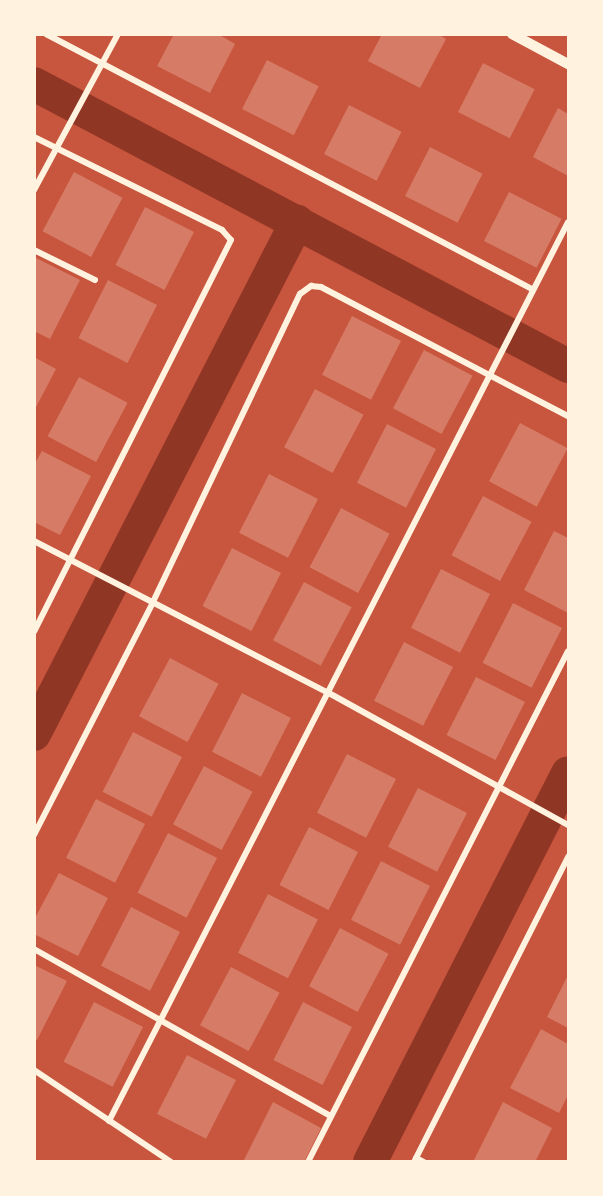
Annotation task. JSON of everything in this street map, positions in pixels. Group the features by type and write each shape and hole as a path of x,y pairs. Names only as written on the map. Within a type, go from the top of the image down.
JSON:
{"street":[{"path":"46,34 532,289"},
{"path":"34,190 118,34"},
{"path":"512,34 568,64"},
{"path":"34,137 222,230 231,240 34,631"},
{"path":"110,1121 159,1018 490,376 499,352 568,222"},
{"path":"34,250 95,280"},
{"path":"34,835 152,604 300,294 311,286 321,287 568,416"},
{"path":"34,541 152,604 327,692 500,790 568,825"},
{"path":"308,1161 329,1115 500,790 568,651"},
{"path":"424,1161 415,1160 568,857"},
{"path":"34,949 329,1115"},
{"path":"34,1070 171,1161"}],"building":[{"path":"174,34 218,34 235,44 210,93 157,66"},
{"path":"382,34 438,34 446,39 420,88 368,61"},
{"path":"267,60 319,86 294,135 242,109"},
{"path":"483,63 535,89 510,138 458,112"},
{"path":"349,105 402,132 377,181 324,154"},
{"path":"558,108 568,114 568,176 533,157"},
{"path":"430,147 483,174 458,223 405,196"},
{"path":"74,172 123,198 91,257 43,231"},
{"path":"509,192 562,219 537,268 484,241"},
{"path":"145,207 194,232 164,290 115,265"},
{"path":"34,257 80,280 50,339 34,331"},
{"path":"108,280 157,305 127,363 78,338"},
{"path":"352,316 401,341 371,400 322,375"},
{"path":"424,350 473,376 442,434 393,408"},
{"path":"34,357 56,369 34,411"},
{"path":"79,377 128,403 96,462 48,436"},
{"path":"315,389 364,415 333,473 284,447"},
{"path":"520,423 568,448 537,507 489,481"},
{"path":"387,424 436,449 406,508 357,483"},
{"path":"42,451 91,476 60,535 34,522 34,465"},
{"path":"269,474 318,499 288,558 239,533"},
{"path":"483,496 532,522 500,581 452,555"},
{"path":"341,508 390,534 358,593 310,567"},
{"path":"554,531 568,538 568,613 524,590"},
{"path":"232,548 281,573 251,631 202,606"},
{"path":"441,569 490,594 460,653 411,628"},
{"path":"304,582 352,607 321,666 273,640"},
{"path":"513,603 562,628 532,688 483,663"},
{"path":"404,642 453,667 423,726 374,701"},
{"path":"170,658 219,684 188,742 139,716"},
{"path":"476,677 525,702 495,760 446,735"},
{"path":"242,693 291,718 261,777 212,752"},
{"path":"133,732 182,757 152,817 103,792"},
{"path":"347,754 396,779 366,838 317,813"},
{"path":"204,766 253,792 222,850 173,824"},
{"path":"418,788 467,813 437,872 388,847"},
{"path":"96,799 145,824 115,883 66,858"},
{"path":"309,827 358,852 328,910 279,885"},
{"path":"168,833 217,858 187,918 138,893"},
{"path":"381,861 430,886 400,945 351,920"},
{"path":"59,873 108,898 78,956 34,934 34,920"},
{"path":"268,894 318,919 288,978 238,953"},
{"path":"131,907 180,932 150,991 101,966"},
{"path":"340,928 389,954 358,1012 309,986"},
{"path":"34,965 67,981 37,1040 34,1039"},
{"path":"231,967 280,993 249,1051 200,1025"},
{"path":"568,975 568,1028 547,1017"},
{"path":"94,1002 143,1027 113,1087 64,1062"},
{"path":"303,1002 352,1027 322,1085 273,1060"},
{"path":"541,1029 568,1044 568,1095 559,1113 510,1088"},
{"path":"187,1055 236,1080 206,1139 157,1114"},
{"path":"273,1102 321,1128 304,1162 243,1162"},
{"path":"503,1102 552,1128 535,1162 473,1162"}],"waterway":[{"path":"34,84 568,366"},
{"path":"34,734 297,222"},
{"path":"370,1162 568,774"}]}
